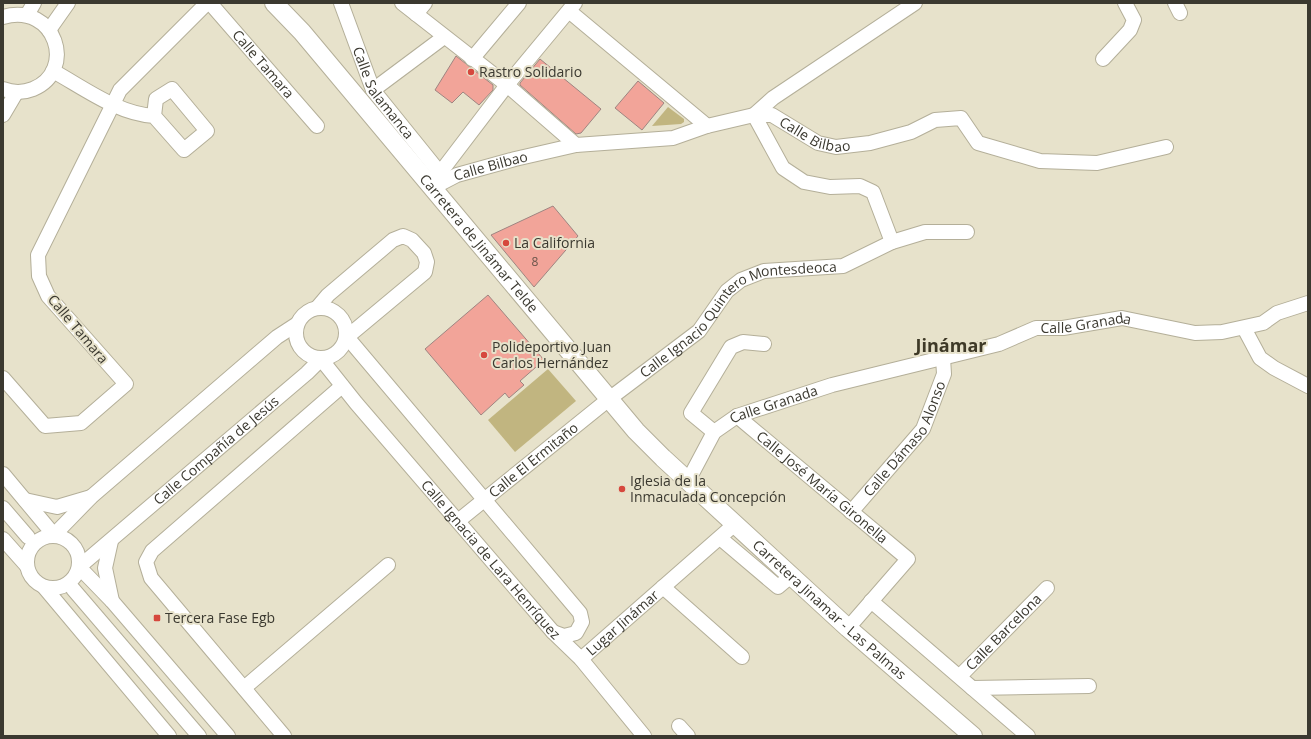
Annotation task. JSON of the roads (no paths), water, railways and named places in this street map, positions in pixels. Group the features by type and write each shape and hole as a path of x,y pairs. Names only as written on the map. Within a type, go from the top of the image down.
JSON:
{"main road":[{"name":"Carretera de Jinámar Telde","path":"274,3 436,181 609,400 652,447 688,480"},
{"name":"Carretera Jinamar - Las Palmas","path":"688,480 848,628 968,732"}],"street":[{"path":"49,30 68,3"},
{"name":"Calle Tamara","path":"3,378 45,426 81,423 126,384 48,296 38,276 38,255 120,90 206,3"},
{"name":"Calle Tamara","path":"210,3 317,126"},
{"name":"Calle Salamanca","path":"341,3 373,90 436,181"},
{"path":"402,3 507,85 576,145"},
{"path":"416,14 425,3"},
{"path":"472,59 518,3"},
{"path":"892,242 873,192 860,186 830,187 804,182 782,168 754,115 773,98 915,3"},
{"path":"1103,59 1130,30 1134,20 1125,3"},
{"path":"436,181 507,85 572,7 707,126"},
{"path":"3,17 31,9 49,30 56,43 57,57 53,71 46,80 37,87 27,92 9,91 3,115"},
{"path":"373,90 444,37"},
{"path":"53,71 112,105 140,115 154,116"},
{"name":"Calle Bilbao","path":"436,181 515,159 576,145 673,138 707,126 754,115 772,115 818,144 836,147 870,143 911,132 935,120 960,118 978,143 1040,161 1096,163 1166,147"},
{"name":"Calle Ignacio Quintero Montesdeoca","path":"609,400 699,331 727,291 741,280 764,271 843,266 892,242 925,232 967,232"},
{"path":"297,324 296,336 300,348 309,356 321,359 333,356 342,348 347,337 425,272 427,262 424,253 412,240 403,236 393,240 328,295 317,308"},
{"name":"Calle Granada","path":"688,480 714,432 737,416 832,385 999,344 1036,328 1063,328 1122,318 1195,333 1244,328 1263,323 1277,314 1308,303"},
{"path":"54,535 91,497 277,337 297,324 302,316 308,311 317,308 329,308 340,315 346,325 347,337"},
{"path":"1244,328 1260,358 1274,368 1308,386"},
{"name":"Calle Ignacia de Lara Henríquez","path":"321,359 342,386 553,632 564,636 576,633 582,622 580,613 347,337"},
{"path":"714,432 691,413 731,347 743,342 764,344"},
{"name":"Calle Dámaso Alonso","path":"851,512 923,429 944,374 942,358"},
{"name":"Calle Compañía de Jesús","path":"80,567 307,374 321,359"},
{"path":"282,735 151,578 146,562 152,551 342,386"},
{"name":"Calle El Ermitaño","path":"458,521 609,400"},
{"name":"Calle José María Gironella","path":"737,416 908,558 871,601"},
{"path":"3,474 54,535"},
{"path":"25,500 57,507 91,497"},
{"path":"3,508 28,537"},
{"name":"Lugar Jinámar","path":"581,659 735,524"},
{"path":"27,566 27,557 30,548 36,541 54,535 65,538 74,545 79,556 80,567 75,578 66,585 56,589 44,587"},
{"path":"720,538 778,586 791,576"},
{"path":"3,539 27,566 33,579 44,587 169,736"},
{"path":"111,540 106,568 112,601"},
{"path":"244,688 388,565"},
{"path":"80,567 112,601 228,736"},
{"name":"Lugar Jinámar","path":"663,587 742,658"},
{"name":"Calle Barcelona","path":"960,676 1047,588"},
{"path":"72,589 199,736"},
{"path":"848,628 871,601"},
{"name":"Calle Barcelona","path":"871,601 1028,736"},
{"path":"553,632 581,659 644,736"},
{"path":"576,633 581,659"},
{"name":"Calle Barcelona","path":"972,688 1089,686"}],"place":[{"name":"Rastro Solidario","path":"471,72"},
{"name":"La California","path":"506,243"},
{"name":"Polideportivo Juan Carlos Hernández","path":"484,355"},
{"name":"Iglesia de la Inmaculada Concepción","path":"622,489"},
{"name":"Tercera Fase Egb","path":"157,618"}],"district":[{"name":"Jinámar","path":"951,346"}]}
